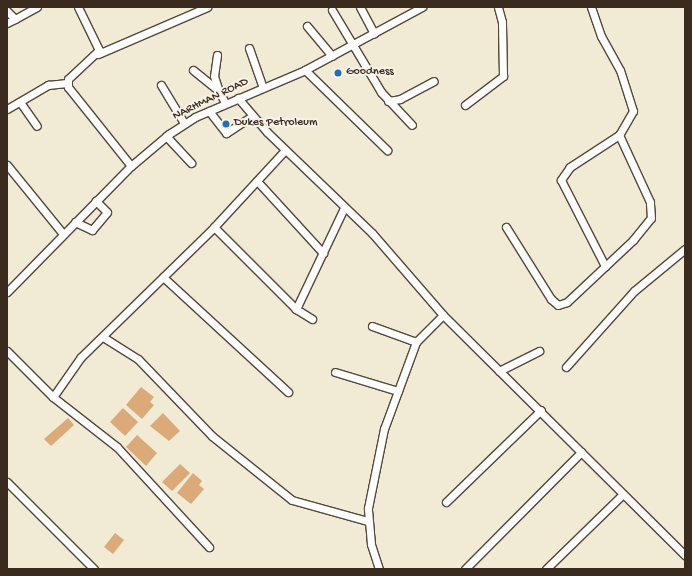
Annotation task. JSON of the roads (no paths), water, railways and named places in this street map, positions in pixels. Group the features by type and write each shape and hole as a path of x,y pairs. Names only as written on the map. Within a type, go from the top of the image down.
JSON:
{"street":[{"path":"7,23 37,7"},
{"path":"78,7 99,45 98,54"},
{"path":"7,109 48,85 67,83 98,54 198,9 207,7"},
{"path":"360,7 374,33"},
{"name":"NARHMAN ROAD","path":"8,290 131,166 166,136 184,123 225,103 305,70 422,7"},
{"path":"465,105 503,76 502,22 498,7"},
{"path":"592,7 601,36 620,70 633,111 619,135 570,167 561,180 605,266"},
{"path":"332,10 354,43 388,100 412,125"},
{"path":"7,11 15,19"},
{"path":"308,26 332,56"},
{"path":"249,48 263,88"},
{"path":"217,54 214,76 225,103"},
{"path":"193,70 219,91"},
{"path":"305,70 387,150"},
{"path":"388,100 400,100 434,81"},
{"path":"67,83 131,166"},
{"path":"161,85 184,123"},
{"path":"238,98 252,116 285,150 381,242 443,315 499,371 541,410 622,495 685,555"},
{"path":"20,102 37,126"},
{"path":"209,111 226,133 252,116"},
{"path":"506,227 558,305 634,240 651,213 619,135"},
{"path":"166,136 191,163"},
{"path":"52,397 81,357 103,338 214,227 285,150"},
{"path":"7,165 63,234"},
{"path":"257,181 323,253"},
{"path":"75,222 92,230 107,212 96,201"},
{"path":"296,309 344,208"},
{"path":"214,227 296,309 312,319"},
{"path":"566,366 634,291 685,249"},
{"path":"163,277 288,392"},
{"path":"379,569 367,521 377,456 416,342 443,315"},
{"path":"372,326 416,342"},
{"path":"103,338 138,359 212,436 292,500 367,521"},
{"path":"7,351 52,397 117,447 209,547"},
{"path":"499,371 538,351"},
{"path":"335,372 398,391"},
{"path":"446,502 541,410"},
{"path":"465,569 581,452"},
{"path":"7,482 94,569"},
{"path":"548,568 622,495"}],"place":[{"name":"Goodness","path":"338,73"},
{"name":"Dukes Petroleum","path":"226,124"}]}
